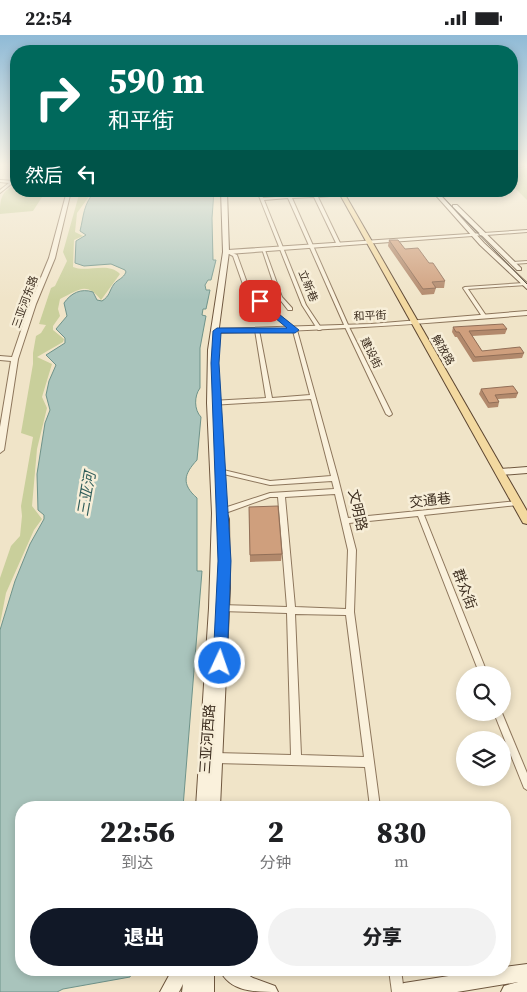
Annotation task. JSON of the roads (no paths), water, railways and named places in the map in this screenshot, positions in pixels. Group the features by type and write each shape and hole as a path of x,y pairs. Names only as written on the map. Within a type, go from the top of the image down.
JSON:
{"main road":[{"name":"三亚河西路","path":"215,331 228,252 226,211"},
{"name":"三亚河西路","path":"213,801 220,512 214,403 215,331 226,252 226,211"},
{"name":"解放路","path":"353,211 504,474 527,520"},
{"path":"452,211 526,283"},
{"path":"461,211 513,263 526,283"},
{"path":"504,474 527,472"},
{"name":"解放路","path":"504,474 527,508"},
{"name":"三亚河西路","path":"203,801 219,608"},
{"path":"511,975 527,973"},
{"path":"169,992 178,976"},
{"path":"191,992 192,976"},
{"path":"205,992 206,976"},
{"path":"233,976 246,985 269,992"},
{"path":"404,992 508,976"},
{"path":"510,992 527,989"}],"street":[{"name":"三亚河东路","path":"0,450 15,359 33,304 52,258 64,211"},
{"name":"立新巷","path":"267,211 304,305 320,329"},
{"name":"建设街","path":"296,211 347,327 389,414"},
{"path":"323,211 339,245"},
{"path":"228,252 527,231"},
{"path":"263,250 280,297 290,309"},
{"path":"228,252 235,255 248,292 295,330"},
{"path":"513,263 527,262"},
{"path":"485,317 465,288 526,283"},
{"name":"和平街","path":"215,331 320,329 418,323 527,313"},
{"path":"257,330 269,399"},
{"name":"文明路","path":"295,330 352,550 350,612 373,801"},
{"path":"0,359 15,359"},
{"path":"214,403 313,397"},
{"path":"218,470 270,483 334,478"},
{"path":"220,512 270,495 338,491"},
{"path":"281,494 291,610 296,761"},
{"name":"交通巷","path":"345,521 518,503"},
{"name":"群众街","path":"420,513 480,666"},
{"path":"219,608 350,612"},
{"path":"501,721 527,785"},
{"path":"215,758 369,761"},
{"path":"396,976 398,992"}],"water":[{"name":"三亚河","path":"85,211 213,211 213,260 216,260 211,280 208,280 205,285 206,290 210,290 206,309 203,309 202,315 206,316 200,348 200,388 196,399 197,411 201,417 197,460 189,470 186,479 188,488 197,498 197,571 202,571 183,801 15,801 15,976 130,976 63,989 57,992 0,992 0,630 15,581 30,544 44,519 44,515 38,510 37,474 45,423 50,410 46,395 49,381 56,365 46,355 65,343 65,338 56,329 67,316 64,303 73,294 80,291 93,292 97,300 102,301 114,284 126,272 111,264 84,266 75,263 76,241 86,235 80,231"}],"tram line":[{"path":"456,211 527,284"}]}
